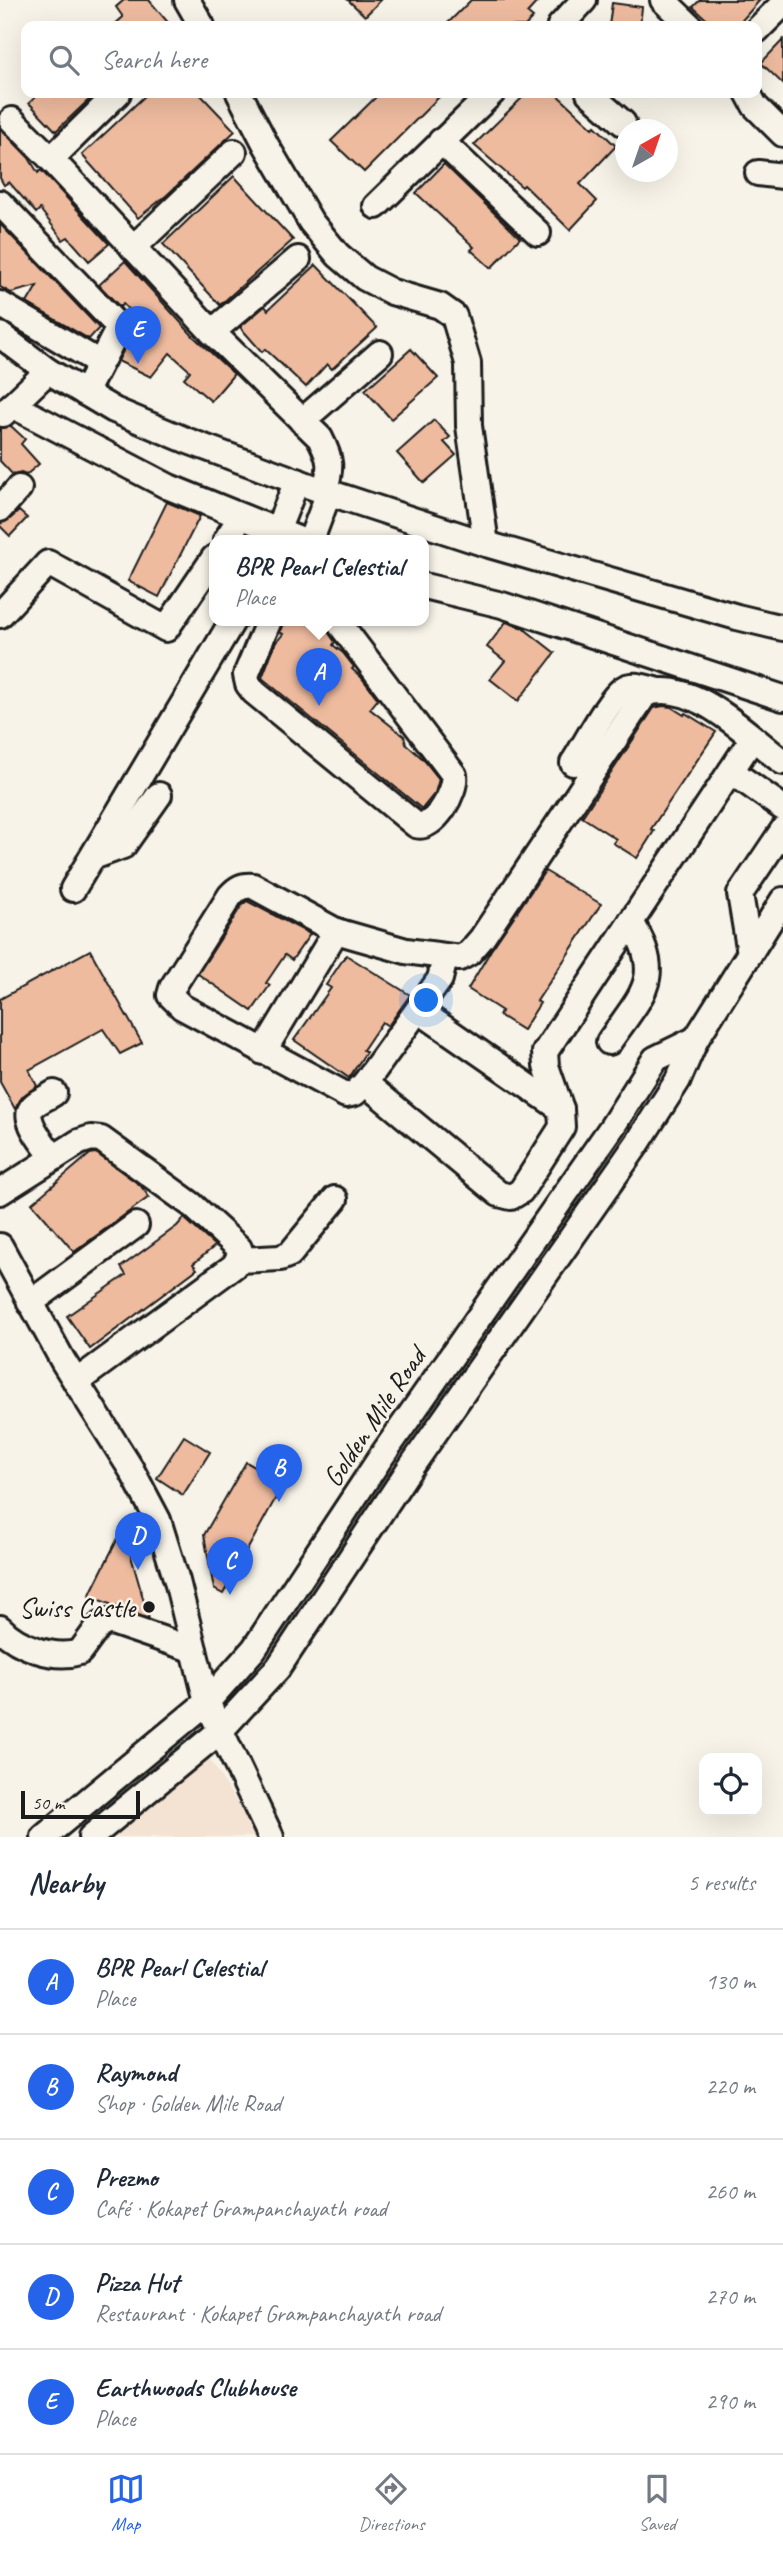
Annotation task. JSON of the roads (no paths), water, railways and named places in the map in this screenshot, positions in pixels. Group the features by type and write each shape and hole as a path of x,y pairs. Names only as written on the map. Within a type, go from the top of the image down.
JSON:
{"street":[{"path":"187,0 199,21"},
{"path":"565,21 584,0"},
{"path":"663,0 685,21"},
{"path":"762,25 783,4"},
{"path":"762,92 783,111"},
{"path":"51,159 113,98"},
{"path":"242,98 311,222 338,255 365,278 392,292 440,306 454,316 468,363 469,426 486,544"},
{"path":"376,206 487,98"},
{"path":"594,98 618,119"},
{"path":"751,98 755,106 783,134"},
{"path":"12,120 212,332 320,439 328,454 331,468 330,493 285,535"},
{"path":"441,141 538,233"},
{"path":"133,248 234,152"},
{"path":"758,173 783,176"},
{"path":"0,203 115,323 116,335 94,360 79,389"},
{"path":"212,332 299,259"},
{"path":"0,304 94,360"},
{"path":"0,335 48,371 114,410 188,441 330,493 486,544 783,628"},
{"path":"302,421 380,353"},
{"path":"48,371 6,411 169,488 282,535"},
{"path":"284,535 297,481"},
{"path":"0,509 19,488"},
{"path":"229,535 241,517"},
{"path":"0,615 48,563 166,629 209,565"},
{"path":"429,587 502,605 783,698"},
{"path":"73,889 229,626"},
{"path":"267,626 247,675 248,684 254,692 416,825 422,827 433,820 453,790 454,775 342,626"},
{"path":"573,763 610,705 624,688 637,685 687,696 717,709 783,762"},
{"path":"445,958 440,979 418,1010 365,1083 355,1093 346,1095 182,1007 170,995 230,896 244,885 253,886 336,931 406,951 445,958 460,958 469,953 482,938 640,700 645,694 656,690"},
{"path":"365,1083 499,1194 506,1197 515,1196 521,1191 562,1127 561,1110 545,1066 545,1052 752,739"},
{"path":"120,838 151,788 155,753"},
{"path":"731,771 783,808"},
{"path":"93,857 123,846 159,795"},
{"path":"750,953 740,894 783,830"},
{"name":"Golden Mile Road","path":"91,1837 220,1731 278,1668 406,1474 637,1144 678,1080 696,1040 783,900"},
{"path":"609,1042 640,996 649,973 646,947 631,922"},
{"path":"263,1052 336,931"},
{"path":"418,1010 561,1110"},
{"name":"Golden Mile Road","path":"44,1837 207,1702 254,1649 381,1457 612,1127 654,1059 696,1040"},
{"path":"54,1093 33,1106 28,1120 54,1158"},
{"path":"0,1192 79,1142 91,1138 101,1139 192,1205 239,1248 241,1254 234,1266 76,1382"},
{"path":"239,1260 280,1258 290,1254 335,1199"},
{"path":"30,1303 136,1226"},
{"path":"0,1246 30,1303 131,1469 158,1520 207,1702 271,1837"},
{"path":"0,1628 19,1643 64,1654 80,1651 99,1626 110,1621 194,1650"}],"place":[{"name":"Earthwoods Clubhouse","path":"138,364"},
{"name":"BPR Pearl Celestial","path":"319,706"},
{"name":"Raymond","path":"279,1502"},
{"name":"Pizza Hut","path":"138,1570"},
{"name":"Prezmo","path":"230,1595"},
{"name":"Swiss Castle","path":"149,1607"}]}
